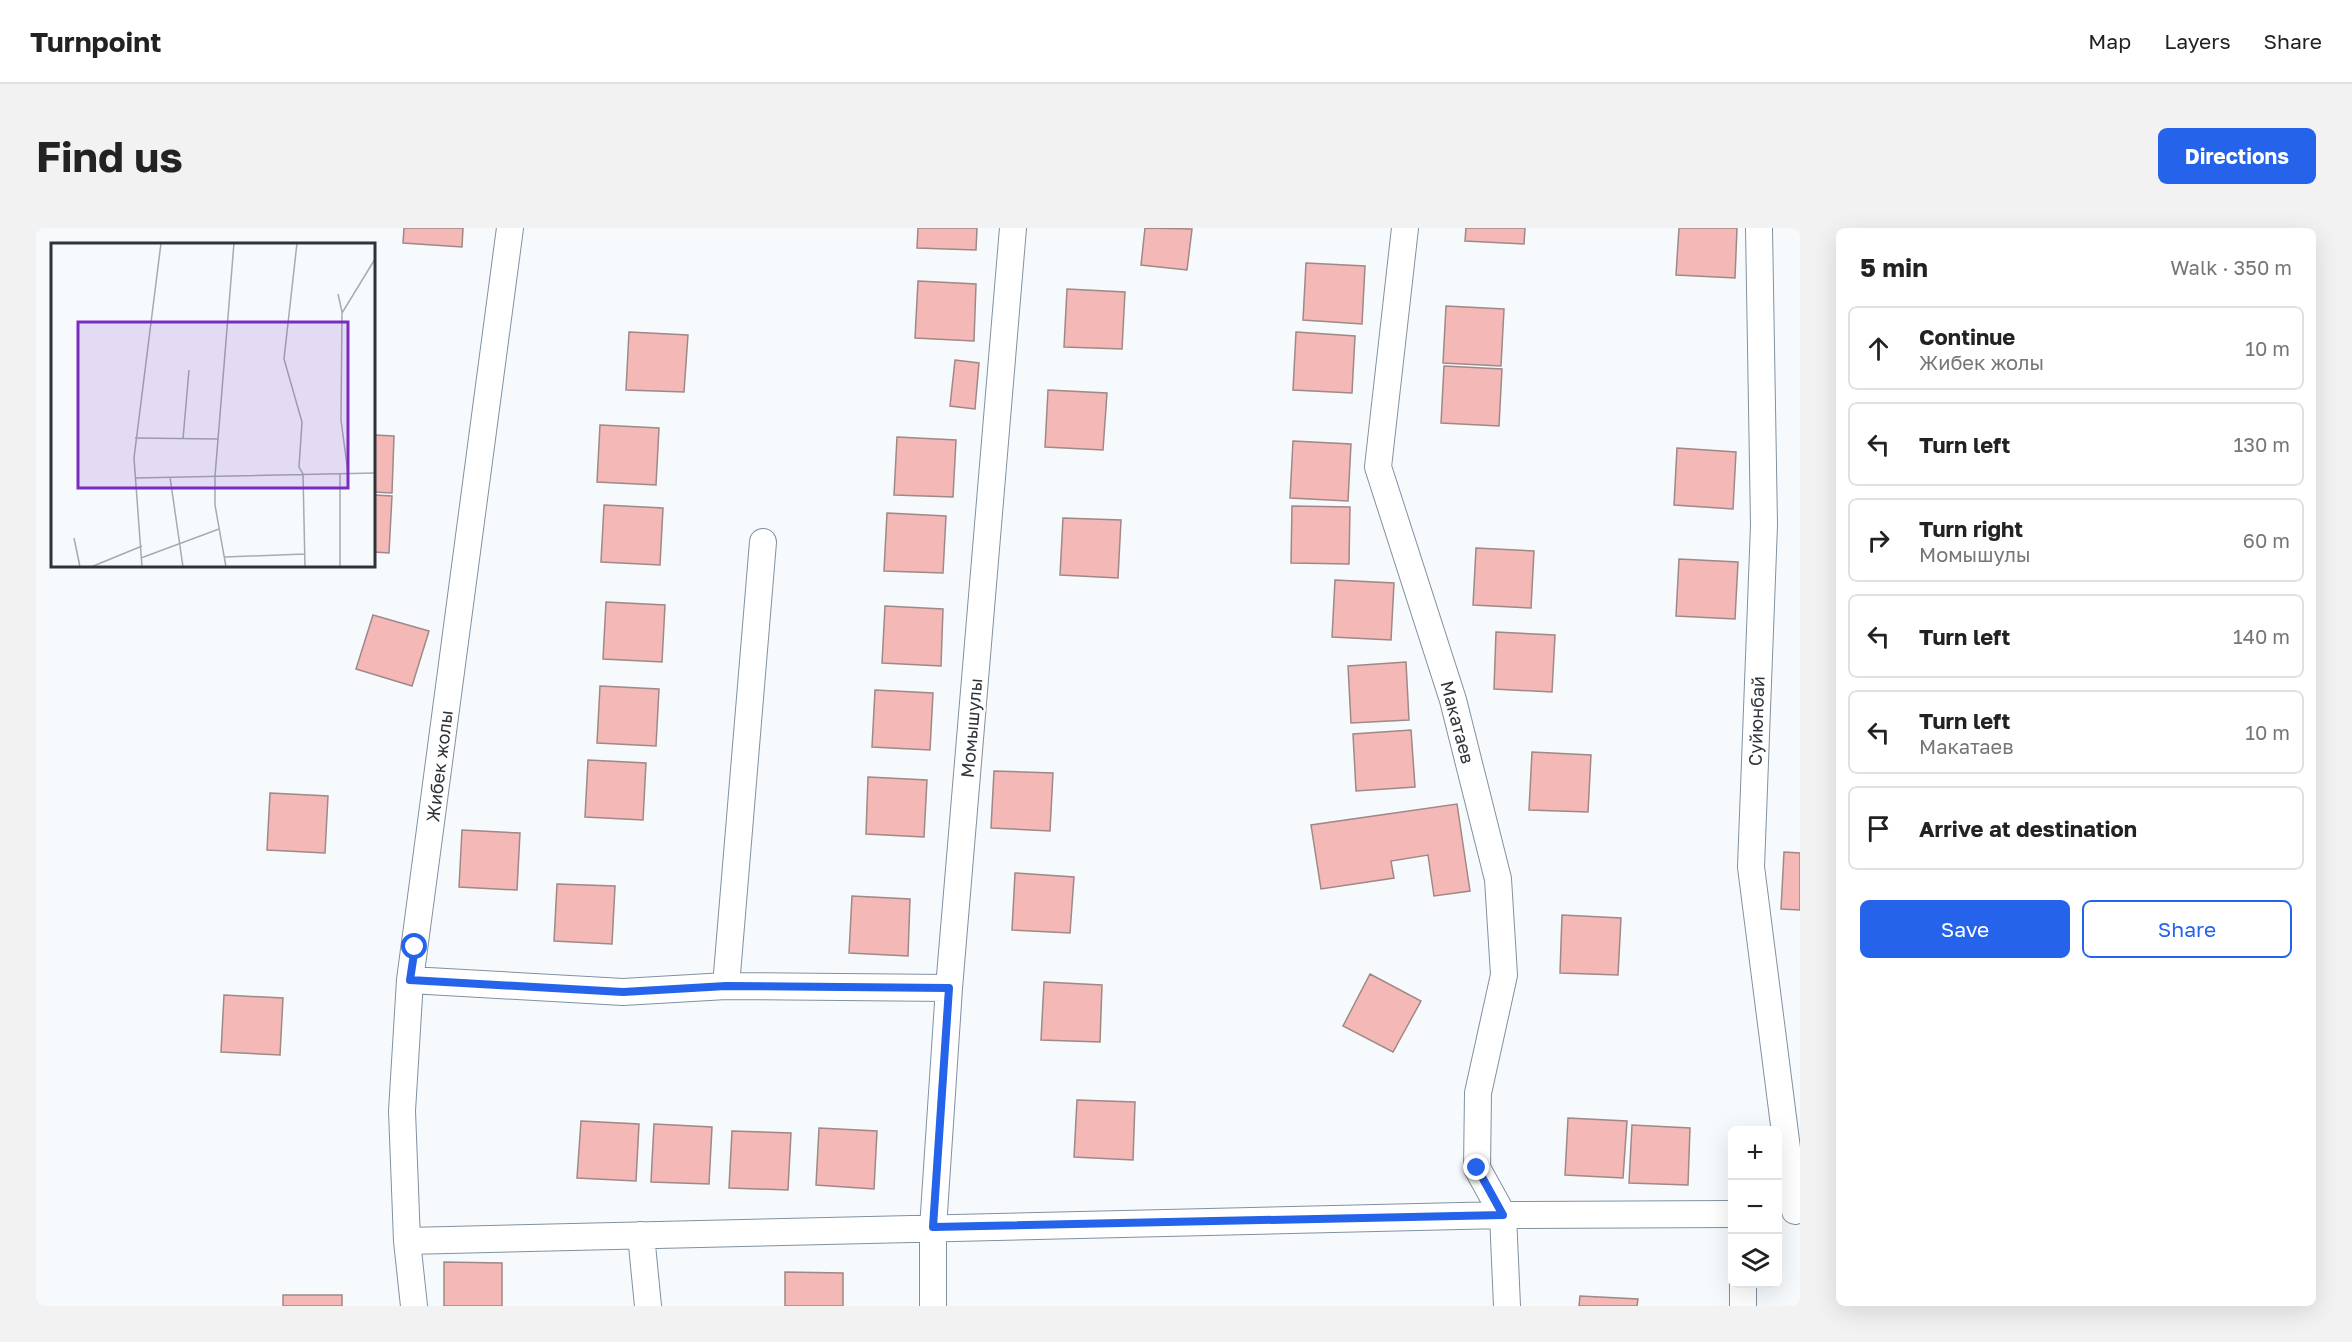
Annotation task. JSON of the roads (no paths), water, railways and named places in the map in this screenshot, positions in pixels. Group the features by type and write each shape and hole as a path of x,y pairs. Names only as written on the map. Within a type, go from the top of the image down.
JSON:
{"street":[{"name":"Жибек жолы","path":"414,1306 407,1241 402,1111 410,980 510,228"},
{"name":"Момышулы","path":"933,1306 933,1227 949,988 1012,228"},
{"name":"Макатаев","path":"1405,228 1378,467 1453,700 1498,879 1504,975 1478,1094 1477,1168 1503,1215"},
{"name":"Суйюнбай","path":"1759,228 1764,525 1751,867 1791,1211"},
{"path":"726,986 763,542"},
{"path":"410,980 623,992 726,986 949,988"},
{"path":"407,1241 1503,1215 1728,1214"},
{"path":"1503,1215 1507,1306"},
{"path":"641,1234 648,1306"},
{"path":"1743,1288 1743,1306"}]}
